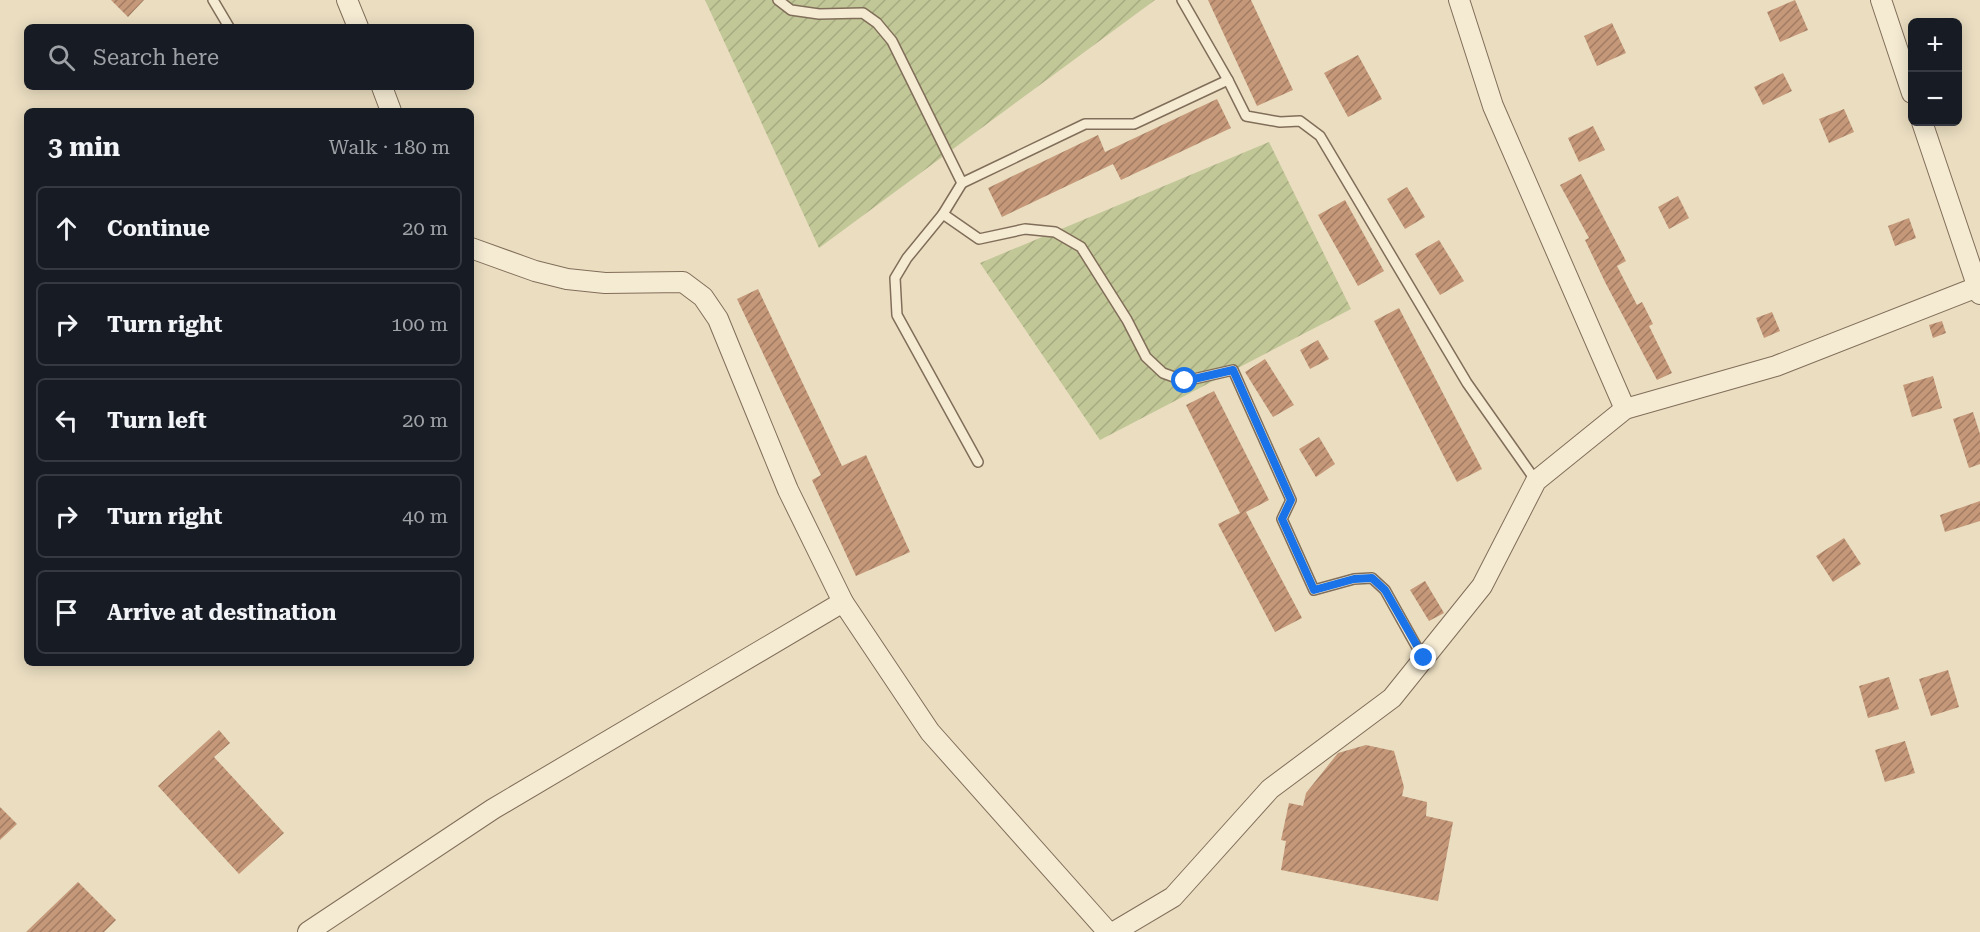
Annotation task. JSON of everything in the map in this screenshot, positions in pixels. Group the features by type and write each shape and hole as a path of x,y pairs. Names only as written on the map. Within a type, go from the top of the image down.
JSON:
{"street":[{"path":"348,0 354,24"},
{"path":"1459,0 1493,106 1625,409"},
{"path":"1881,0 1908,81"},
{"path":"383,90 390,108"},
{"path":"1114,932 1173,897 1270,789 1392,698 1482,586 1536,481 1625,409 1776,366 1979,289 1923,126"},
{"path":"474,249 535,271 567,279 605,283 682,282 703,297 718,319 788,490 843,602 930,732 1108,932"},
{"path":"308,932 493,809 843,602"}],"lane":[{"path":"213,0 228,24"},
{"path":"778,0 791,10 819,14 863,13 877,23 892,41 962,183"},
{"path":"1182,0 1246,116 1280,122 1300,121 1320,136 1467,382 1536,481"},
{"path":"978,462 897,315 895,278 907,258 943,214 962,183 1085,124 1134,124 1228,80"},
{"path":"943,214 979,239 1025,229 1055,232 1081,247 1127,320 1146,357 1163,373 1185,381 1233,370 1291,500 1282,519 1314,590 1354,579 1372,578 1385,590 1424,658"}],"green space":[{"path":"705,0 1155,0 819,248"},
{"path":"1269,142 1351,309 1100,440 980,263"}],"building":[{"path":"111,0 144,0 128,17"},
{"path":"1208,0 1251,0 1293,90 1257,106"},
{"path":"1795,0 1808,30 1780,42 1767,12"},
{"path":"1612,23 1626,53 1597,66 1584,36"},
{"path":"1358,55 1382,99 1348,117 1324,73"},
{"path":"1783,73 1792,91 1763,105 1754,87"},
{"path":"1217,99 1231,128 1121,180 1113,164 1002,217 988,188 1098,135 1105,152"},
{"path":"1844,109 1854,132 1829,143 1819,119"},
{"path":"1593,126 1605,150 1579,162 1568,138"},
{"path":"1581,174 1626,261 1617,266 1637,305 1642,302 1653,324 1649,326 1672,373 1657,380 1605,282 1585,240 1589,238 1560,185"},
{"path":"1407,187 1425,217 1405,229 1387,199"},
{"path":"1678,196 1689,218 1669,229 1658,207"},
{"path":"1345,200 1384,271 1358,286 1318,215"},
{"path":"1909,218 1916,238 1895,246 1888,226"},
{"path":"1439,240 1464,281 1440,295 1415,254"},
{"path":"758,289 842,466 866,455 910,552 856,576 812,480 821,475 737,299"},
{"path":"1399,308 1482,469 1457,482 1374,321"},
{"path":"1772,312 1780,331 1764,338 1756,318"},
{"path":"1942,321 1946,333 1933,338 1929,325"},
{"path":"1318,340 1329,359 1310,369 1300,350"},
{"path":"1265,359 1294,405 1273,417 1245,372"},
{"path":"1933,376 1942,408 1912,417 1903,385"},
{"path":"1214,391 1269,500 1246,512 1302,618 1275,632 1218,524 1240,513 1186,405"},
{"path":"1973,412 1980,434 1980,464 1969,468 1953,419"},
{"path":"1319,437 1335,464 1316,477 1299,449"},
{"path":"1980,501 1980,521 1945,532 1940,515"},
{"path":"1844,538 1861,564 1833,582 1816,556"},
{"path":"1425,581 1444,613 1429,621 1410,590"},
{"path":"1948,670 1959,707 1931,716 1919,679"},
{"path":"1889,677 1899,709 1868,718 1859,686"},
{"path":"219,730 230,743 214,757 284,833 239,874 158,786"},
{"path":"1905,741 1915,773 1885,782 1875,750"},
{"path":"1366,745 1394,751 1404,787 1402,796 1427,802 1426,816 1453,822 1438,901 1281,870 1286,841 1281,840 1289,803 1303,806 1306,793 1338,753"},
{"path":"0,807 17,824 0,840"},
{"path":"78,882 116,920 104,932 26,932"}],"route":[{"path":"1185,381 1233,370 1291,500 1282,519 1314,590 1354,579 1372,578 1385,590 1424,658"}]}
